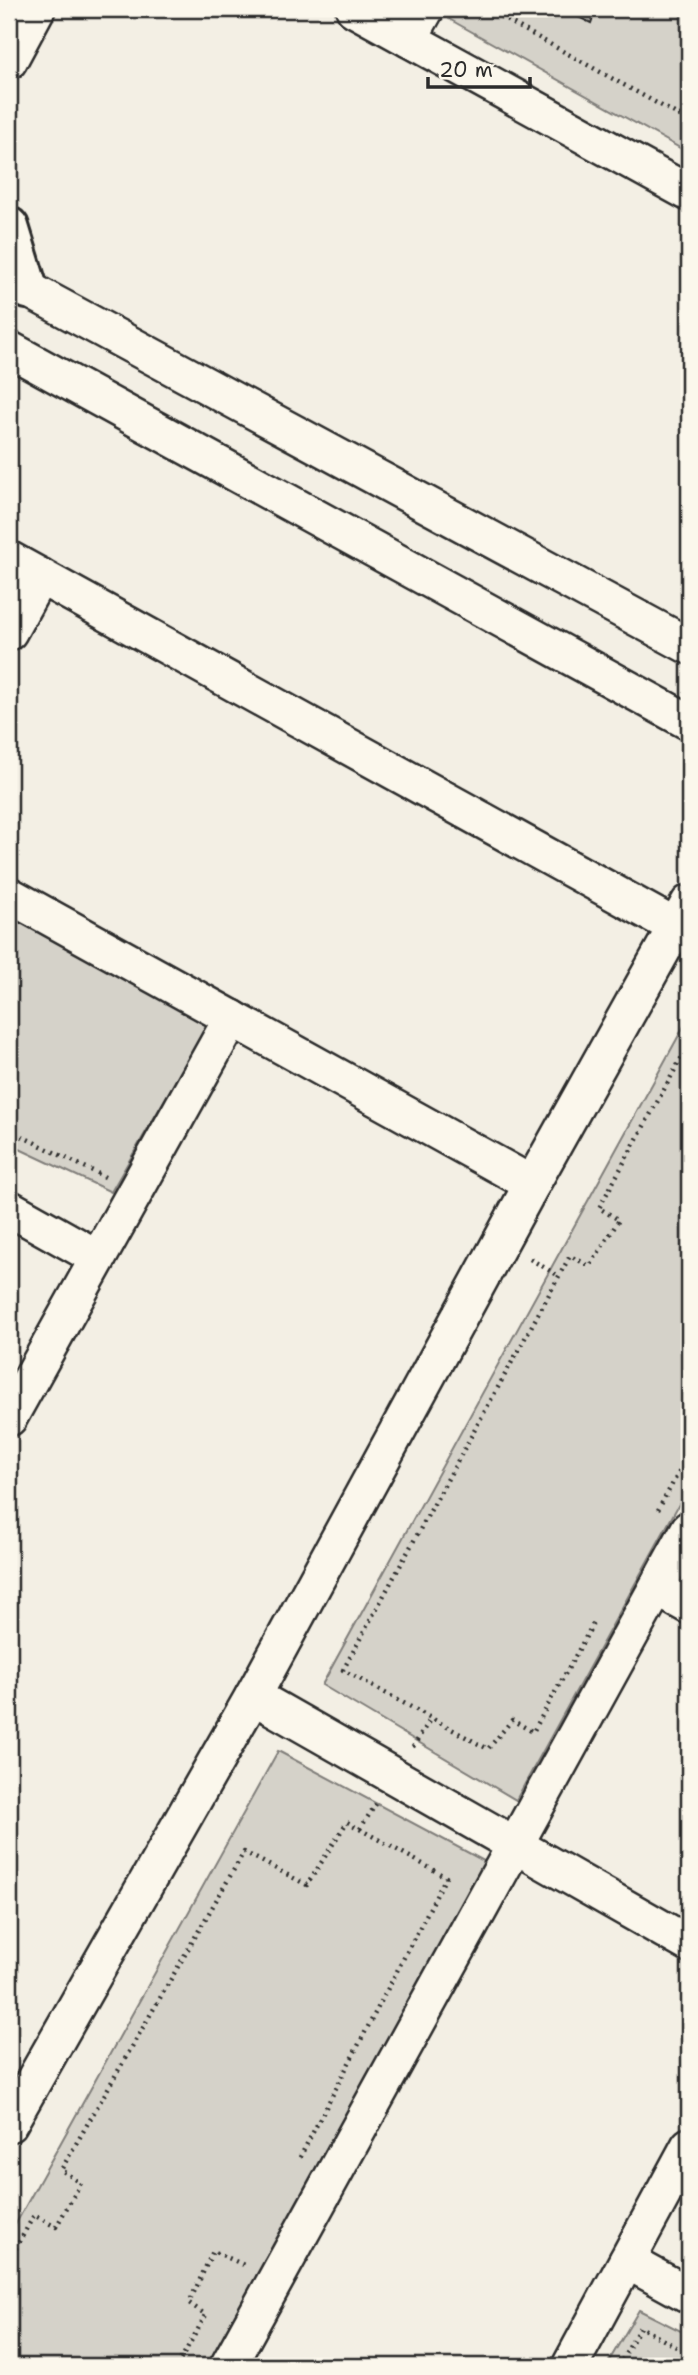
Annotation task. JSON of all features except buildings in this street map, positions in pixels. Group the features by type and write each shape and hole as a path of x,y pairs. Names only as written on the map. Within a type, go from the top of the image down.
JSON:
{"street":[{"path":"9,61 37,9"},
{"path":"354,9 689,193"},
{"path":"409,39 426,9"},
{"path":"9,227 18,284 689,646"},
{"path":"9,349 689,722"},
{"path":"9,559 683,915 532,1184 253,1696 9,2123"},
{"path":"9,632 40,576"},
{"path":"9,895 532,1184"},
{"path":"9,1418 232,1018"},
{"path":"9,1208 98,1258"},
{"path":"233,2365 689,1529"},
{"path":"657,1588 689,1606"},
{"path":"253,1696 689,1944"},
{"path":"570,2366 689,2147"},
{"path":"627,2261 689,2295"}],"path":[{"path":"494,9 492,12 689,121"},
{"path":"668,9 689,20"},
{"path":"594,1623 533,1732 512,1720 488,1749 344,1670 570,1256 590,1266 619,1220 599,1208 689,1044"},
{"path":"9,1130 104,1178 110,1166"},
{"path":"655,1514 689,1454"},
{"path":"9,2261 34,2215 56,2227 81,2183 61,2170 244,1852 307,1885 347,1822 446,1877 294,2168"},
{"path":"177,2366 206,2315 189,2303 213,2251 244,2265 250,2253"},
{"path":"619,2366 640,2327 689,2354"}],"shaded area":[{"path":"455,9 689,9 689,153 449,19"},
{"path":"9,914 208,1025 111,1192 9,1144"},
{"path":"689,1017 689,1486 516,1800 322,1685"},
{"path":"278,1751 495,1867 212,2366 9,2366 9,2236"},
{"path":"639,2310 689,2335 689,2366 606,2366"}]}
